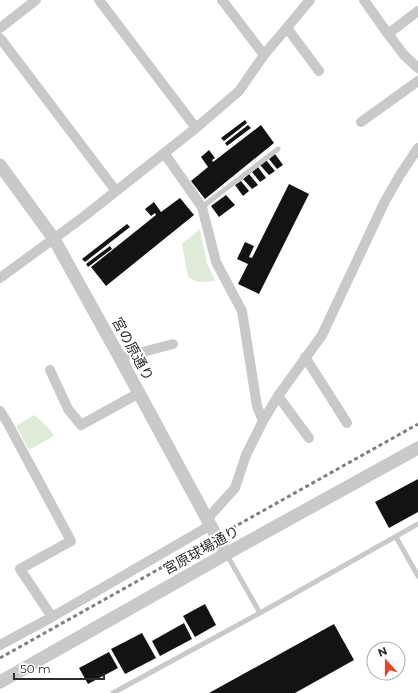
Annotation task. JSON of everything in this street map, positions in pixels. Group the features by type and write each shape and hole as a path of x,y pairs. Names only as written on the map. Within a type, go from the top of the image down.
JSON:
{"street":[{"path":"0,28 36,0"},
{"path":"99,0 196,128"},
{"path":"222,0 264,55"},
{"path":"0,278 116,191 196,128 239,91 264,55 310,0"},
{"path":"364,0 404,55 418,68"},
{"path":"388,34 418,11"},
{"path":"287,28 319,71"},
{"path":"0,38 116,191"},
{"path":"361,122 418,81"},
{"path":"0,646 52,617 209,522 235,488 246,455 263,421 278,396 322,335 385,201 400,175 417,151"},
{"path":"164,153 202,207 216,262 242,311 257,406 263,421"},
{"name":"宮の原通り","path":"0,165 54,239 226,554"},
{"path":"120,358 173,344"},
{"path":"305,357 347,422"},
{"path":"50,370 68,409 81,425 139,393"},
{"path":"278,396 309,438"},
{"path":"0,410 71,541 20,569 52,617"},
{"name":"宮原球場通り","path":"0,682 226,554 418,448"}],"lane":[{"path":"202,207 278,149"},
{"path":"113,693 260,613 418,524"},
{"path":"396,537 418,576"},
{"path":"226,554 260,613"}],"green space":[{"path":"200,229 207,263 215,281 198,282 188,277 182,244"},
{"path":"34,415 47,426 54,436 29,450 16,426"}],"building":[{"path":"245,120 247,123 224,141 221,138"},
{"path":"248,125 251,128 227,146 225,143"},
{"path":"261,125 274,143 205,199 191,181 208,167 201,157 209,150 215,158 212,160 213,162"},
{"path":"275,154 283,165 277,169 269,159"},
{"path":"266,160 275,171 269,175 260,165"},
{"path":"258,167 266,178 260,182 252,172"},
{"path":"249,174 258,185 252,189 243,179"},
{"path":"241,181 249,191 243,196 235,185"},
{"path":"289,184 309,194 259,294 238,284 248,264 237,259 245,242 254,246 249,257 252,258"},
{"path":"226,195 235,205 219,217 211,206"},
{"path":"180,198 194,215 106,286 91,267 156,215 155,213 151,216 145,209 154,202 161,212"},
{"path":"127,224 130,227 85,262 82,259"},
{"path":"110,246 112,249 88,267 86,264"},
{"path":"418,479 418,512 389,528 375,502"},
{"path":"205,604 216,625 195,637 183,616"},
{"path":"184,623 192,639 160,656 152,641"},
{"path":"334,624 354,660 295,693 209,693"},
{"path":"142,633 156,658 125,674 111,649"},
{"path":"109,652 118,668 88,684 79,668"}],"railway":[{"path":"0,658 418,424"}]}
